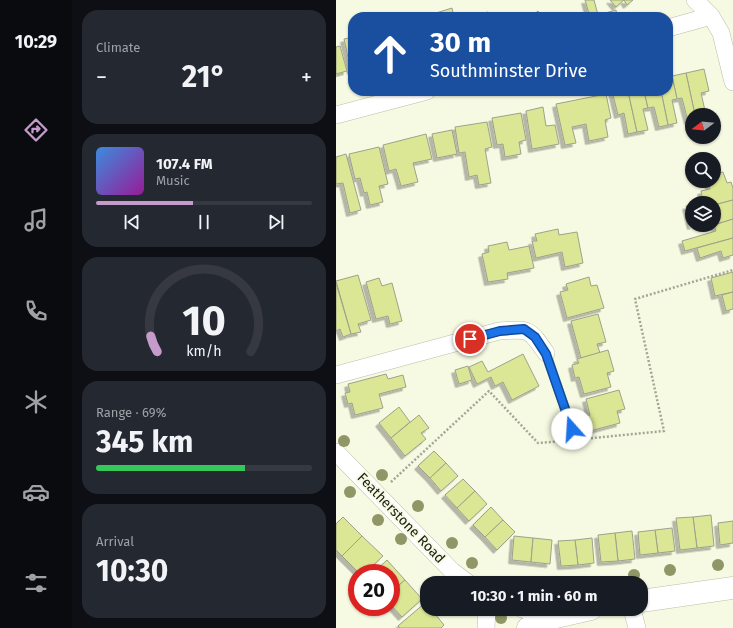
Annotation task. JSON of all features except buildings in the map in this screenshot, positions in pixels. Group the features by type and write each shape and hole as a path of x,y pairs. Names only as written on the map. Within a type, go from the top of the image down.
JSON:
{"street":[{"path":"696,0 711,16 721,33 733,82"},
{"path":"673,27 711,16"},
{"path":"336,115 408,96"},
{"path":"336,375 500,331 524,329 535,337 546,354"},
{"name":"Featherstone Road","path":"336,452 452,571 459,576"},
{"path":"648,600 733,588"},
{"path":"486,628 487,616"},
{"path":"552,616 556,617"},
{"path":"528,628 560,616"},
{"path":"634,616 637,628"}],"lane":[{"path":"546,354 572,429"}],"route":[{"path":"470,339 500,331 524,329 535,337 546,354 572,429"}]}
